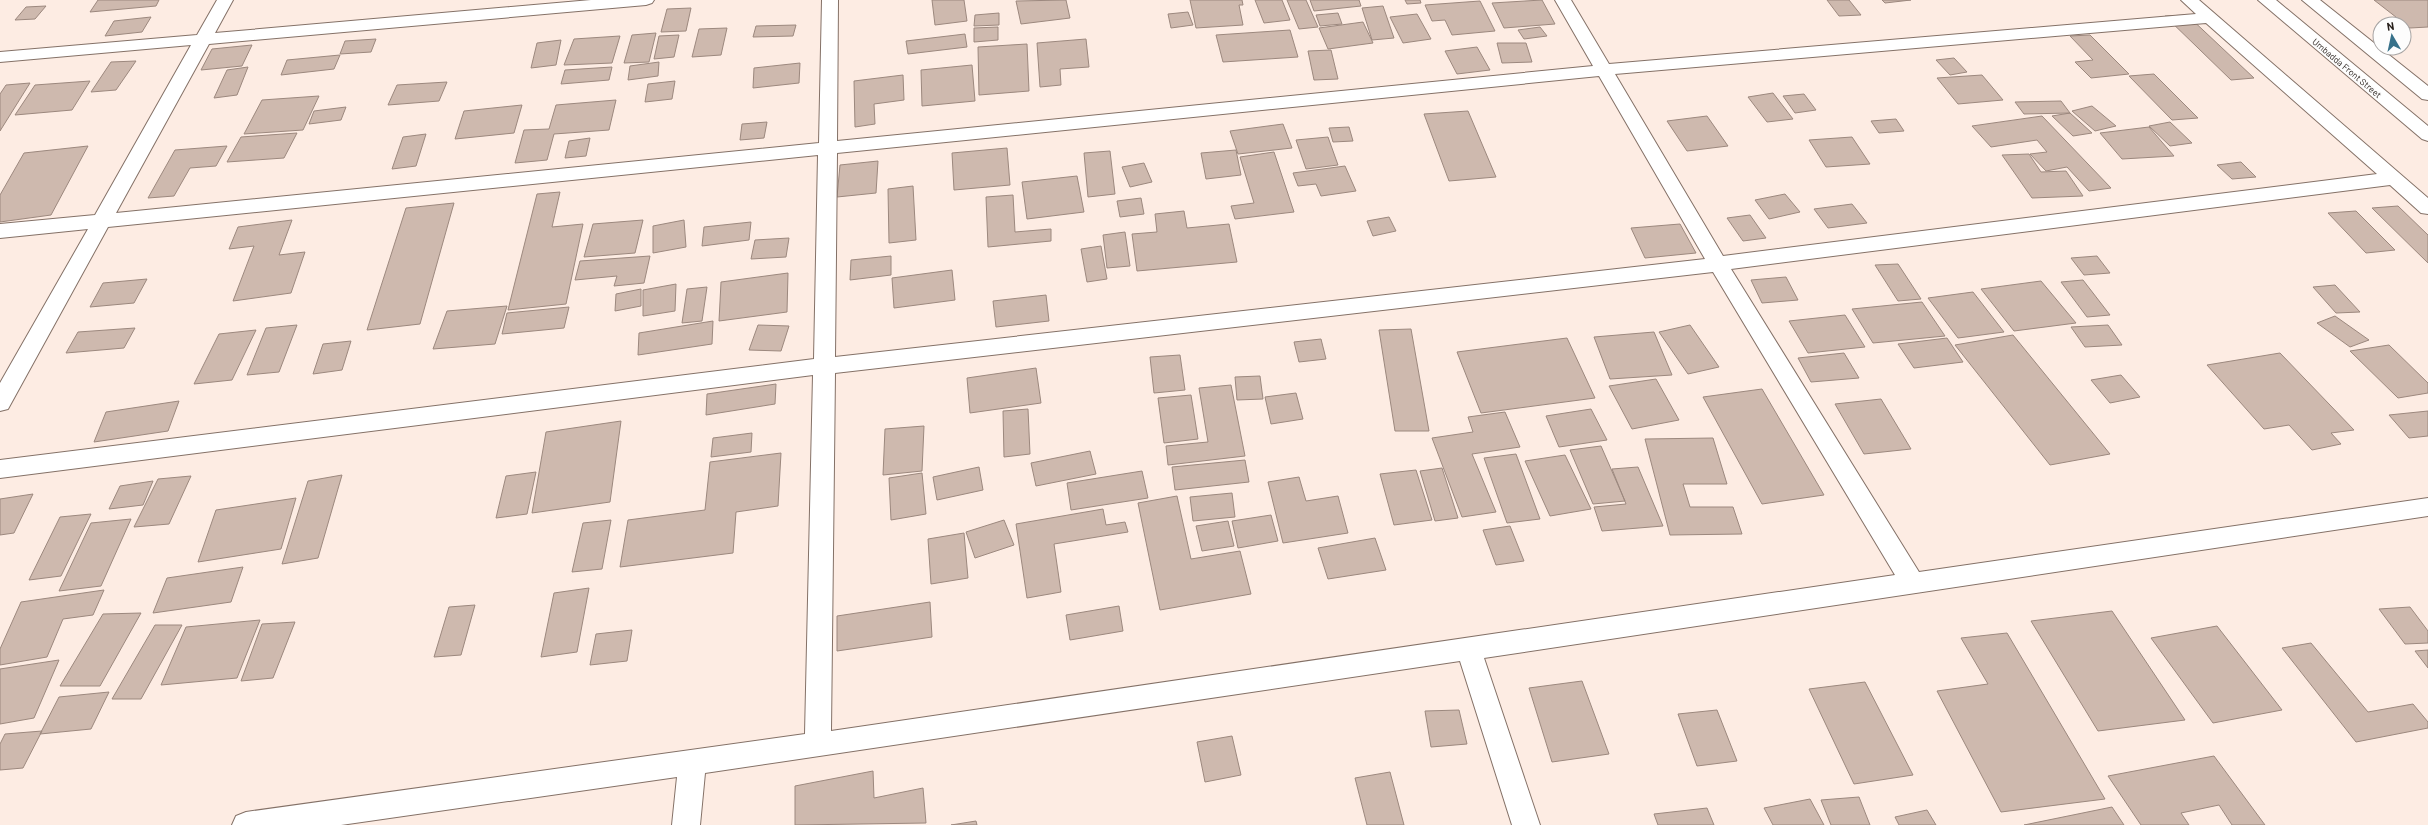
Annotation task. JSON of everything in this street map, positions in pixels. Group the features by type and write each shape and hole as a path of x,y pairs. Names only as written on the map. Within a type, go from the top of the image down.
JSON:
{"street":[{"path":"0,403 204,39 224,0"},
{"path":"0,58 646,0"},
{"path":"818,745 826,149 830,0"},
{"path":"1563,0 1718,264 1912,582"},
{"path":"2189,0 2428,208"},
{"name":"Umbadda Front Street","path":"2266,0 2428,135"},
{"path":"2310,0 2428,95"},
{"path":"0,231 1603,70 2210,18"},
{"path":"0,469 823,366 1718,264 2394,178"},
{"path":"246,825 818,745 1912,582 2428,507"},
{"path":"1468,648 1526,825"},
{"path":"686,825 692,763"}],"building":[{"path":"98,0 159,0 156,6 90,12"},
{"path":"932,0 964,0 967,21 935,25"},
{"path":"1066,0 1070,18 1021,24 1016,1"},
{"path":"1190,0 1242,0 1243,5 1239,5 1243,25 1196,28"},
{"path":"1255,0 1282,0 1290,20 1264,23"},
{"path":"1287,0 1306,0 1318,27 1299,29"},
{"path":"1310,0 1359,0 1361,6 1314,11"},
{"path":"1405,0 1420,0 1421,3 1407,4"},
{"path":"1542,0 1555,24 1504,28 1492,3"},
{"path":"1827,0 1849,0 1861,15 1839,16"},
{"path":"1882,0 1911,0 1885,3"},
{"path":"2374,0 2428,0 2428,27 2412,28 2412,16 2395,16"},
{"path":"1480,1 1495,31 1452,35 1445,20 1432,21 1425,5"},
{"path":"46,6 35,19 15,20 26,7"},
{"path":"1383,6 1394,38 1372,40 1362,8"},
{"path":"691,8 686,31 661,32 667,9"},
{"path":"1188,12 1193,25 1171,28 1168,14"},
{"path":"999,13 999,25 974,26 975,15"},
{"path":"1338,13 1342,24 1320,26 1316,15"},
{"path":"1417,14 1431,39 1403,43 1390,17"},
{"path":"2187,15 2254,78 2231,80 2165,16"},
{"path":"151,17 142,32 105,36 114,21"},
{"path":"1363,22 1373,43 1328,49 1319,28"},
{"path":"796,25 793,36 753,37 756,26"},
{"path":"998,27 998,40 974,42 974,28"},
{"path":"1540,27 1547,36 1524,39 1518,30"},
{"path":"727,28 721,55 692,57 699,29"},
{"path":"1290,30 1298,57 1223,62 1216,35"},
{"path":"656,33 649,62 624,63 632,35"},
{"path":"965,34 967,47 908,54 906,41"},
{"path":"679,35 674,57 654,59 659,36"},
{"path":"2090,35 2129,74 2091,78 2075,62 2093,60 2070,36"},
{"path":"620,36 612,63 564,65 574,39"},
{"path":"376,39 371,52 340,54 345,41"},
{"path":"1086,39 1089,67 1060,69 1061,85 1040,87 1037,43"},
{"path":"561,40 556,65 531,68 537,43"},
{"path":"1497,43 1526,43 1532,62 1502,63"},
{"path":"1027,44 1029,91 979,95 978,47"},
{"path":"252,45 242,66 201,70 212,49"},
{"path":"1477,47 1490,70 1457,74 1445,51"},
{"path":"1331,50 1338,79 1314,80 1308,51"},
{"path":"340,55 334,69 281,75 287,60"},
{"path":"1954,58 1967,72 1950,75 1936,60"},
{"path":"136,61 116,90 91,92 111,62"},
{"path":"659,62 658,76 628,80 630,66"},
{"path":"800,63 799,83 753,88 754,68"},
{"path":"972,65 975,101 922,106 921,70"},
{"path":"248,67 237,95 214,98 227,70"},
{"path":"612,67 609,80 561,84 565,70"},
{"path":"2154,74 2198,118 2172,120 2129,76"},
{"path":"903,75 904,100 874,104 875,124 855,127 854,81"},
{"path":"1982,75 2003,100 1958,104 1937,78"},
{"path":"90,81 72,110 15,115 35,85"},
{"path":"675,81 672,99 645,102 648,84"},
{"path":"447,82 439,101 388,105 397,85"},
{"path":"30,83 0,131 0,94 6,85"},
{"path":"1773,93 1793,119 1767,122 1748,97"},
{"path":"1804,94 1816,110 1795,113 1783,96"},
{"path":"319,96 303,130 244,134 262,100"},
{"path":"616,100 609,130 554,134 547,160 515,163 524,130 549,129 556,105"},
{"path":"2061,101 2070,113 2024,114 2015,102"},
{"path":"522,105 514,133 455,139 464,111"},
{"path":"2092,106 2116,126 2095,131 2072,111"},
{"path":"346,107 341,120 309,124 314,111"},
{"path":"1468,111 1496,177 1449,181 1424,114"},
{"path":"2070,113 2092,133 2073,136 2052,116"},
{"path":"1707,116 1728,146 1687,151 1667,121"},
{"path":"2042,116 2111,188 2089,191 2067,167 2046,171 2030,154 2047,152 2037,140 1991,147 1972,126"},
{"path":"1896,119 1904,131 1879,133 1871,121"},
{"path":"767,122 764,138 740,140 742,124"},
{"path":"2170,122 2192,143 2170,146 2149,126"},
{"path":"1283,124 1292,148 1238,154 1230,131"},
{"path":"1349,127 1353,141 1333,142 1329,128"},
{"path":"2149,127 2174,156 2122,159 2100,133"},
{"path":"297,133 284,158 227,162 241,137"},
{"path":"426,134 416,166 392,169 403,137"},
{"path":"1328,137 1338,165 1306,169 1296,140"},
{"path":"1852,137 1870,164 1826,167 1809,140"},
{"path":"590,138 586,156 565,158 569,141"},
{"path":"88,146 51,215 0,222 0,195 24,153"},
{"path":"227,146 216,166 190,168 174,196 148,198 175,150"},
{"path":"1007,148 1010,185 954,190 952,153"},
{"path":"1236,150 1241,175 1206,179 1201,153"},
{"path":"1110,151 1115,194 1088,197 1084,153"},
{"path":"1274,152 1294,212 1235,219 1231,206 1254,203 1240,157"},
{"path":"2029,154 2041,172 2066,171 2083,196 2032,198 2002,155"},
{"path":"878,161 876,193 837,197 840,165"},
{"path":"2241,162 2256,177 2232,179 2217,165"},
{"path":"1144,163 1152,182 1130,187 1122,167"},
{"path":"1345,166 1356,191 1321,196 1316,184 1298,186 1293,173"},
{"path":"1077,176 1084,212 1027,219 1022,182"},
{"path":"913,186 916,240 889,243 888,189"},
{"path":"560,192 552,227 583,224 566,304 508,310 537,194"},
{"path":"1785,194 1800,212 1769,219 1755,200"},
{"path":"1013,195 1015,232 1051,229 1051,241 988,247 986,197"},
{"path":"1141,198 1144,214 1120,217 1117,201"},
{"path":"454,203 420,324 367,330 406,208"},
{"path":"1852,204 1867,223 1828,228 1814,209"},
{"path":"2398,206 2428,235 2428,263 2372,208"},
{"path":"1184,211 1187,228 1229,224 1237,262 1137,271 1132,234 1157,232 1155,214"},
{"path":"2356,211 2395,250 2366,253 2328,213"},
{"path":"1750,215 1766,238 1743,241 1727,218"},
{"path":"1389,217 1396,231 1373,236 1367,221"},
{"path":"292,220 279,255 305,252 291,293 233,301 254,246 229,249 238,227"},
{"path":"643,220 635,253 584,257 593,224"},
{"path":"684,220 686,247 653,253 653,226"},
{"path":"751,222 749,240 702,246 704,227"},
{"path":"1680,224 1696,253 1645,258 1631,228"},
{"path":"1125,232 1130,266 1107,268 1103,235"},
{"path":"789,238 786,257 751,259 755,240"},
{"path":"1101,246 1107,279 1087,282 1081,249"},
{"path":"650,256 644,283 614,286 617,276 575,280 580,261"},
{"path":"891,256 891,275 850,280 851,260"},
{"path":"2097,256 2110,273 2084,275 2071,258"},
{"path":"1898,264 1921,299 1898,301 1875,265"},
{"path":"952,270 955,300 894,308 892,278"},
{"path":"788,273 787,312 719,321 721,282"},
{"path":"1786,277 1798,300 1762,303 1751,280"},
{"path":"147,279 134,303 90,307 103,283"},
{"path":"2083,280 2110,315 2087,317 2061,282"},
{"path":"2041,281 2076,323 2014,331 1981,289"},
{"path":"676,284 675,311 643,316 643,290"},
{"path":"2335,285 2360,312 2336,313 2313,287"},
{"path":"707,287 702,321 682,323 687,289"},
{"path":"641,289 641,306 615,311 616,294"},
{"path":"1973,292 2004,332 1958,338 1928,298"},
{"path":"1046,295 1049,321 996,327 993,301"},
{"path":"1922,302 1945,336 1873,343 1852,309"},
{"path":"507,306 495,344 433,349 447,311"},
{"path":"569,307 564,328 502,334 507,313"},
{"path":"1845,315 1865,347 1808,353 1789,321"},
{"path":"2335,316 2369,340 2350,347 2317,323"},
{"path":"713,321 712,344 638,355 639,333"},
{"path":"297,325 279,372 247,375 266,328"},
{"path":"758,325 789,326 781,351 749,350"},
{"path":"1690,325 1719,367 1688,374 1659,332"},
{"path":"2108,325 2122,345 2085,347 2071,327"},
{"path":"135,328 124,348 66,353 78,332"},
{"path":"1411,329 1429,431 1395,431 1379,330"},
{"path":"256,330 232,380 194,384 219,334"},
{"path":"1654,332 1672,375 1610,379 1594,337"},
{"path":"2013,335 2110,454 2050,465 1955,345"},
{"path":"1567,338 1595,398 1481,413 1457,352"},
{"path":"1947,338 1963,362 1914,368 1898,344"},
{"path":"1321,339 1326,359 1299,362 1294,342"},
{"path":"351,341 342,370 313,374 323,344"},
{"path":"2389,345 2428,383 2428,393 2398,398 2350,351"},
{"path":"1844,353 1859,378 1811,382 1798,358"},
{"path":"2280,353 2354,430 2331,433 2341,444 2312,450 2289,425 2264,429 2207,365"},
{"path":"1180,355 1185,390 1154,393 1150,357"},
{"path":"1036,368 1041,403 970,413 967,378"},
{"path":"2121,375 2140,397 2110,403 2091,380"},
{"path":"1260,376 1263,399 1237,400 1235,377"},
{"path":"1656,379 1679,420 1632,429 1609,386"},
{"path":"776,384 775,404 706,415 707,394"},
{"path":"1231,385 1245,456 1168,465 1166,446 1208,442 1199,388"},
{"path":"1762,389 1824,495 1762,504 1703,397"},
{"path":"1296,393 1303,419 1271,424 1265,397"},
{"path":"1191,395 1198,439 1164,443 1158,398"},
{"path":"1881,399 1911,449 1864,454 1835,404"},
{"path":"179,401 168,431 94,442 106,412"},
{"path":"1028,409 1030,454 1004,457 1003,411"},
{"path":"1591,409 1607,440 1559,447 1546,416"},
{"path":"2428,411 2428,436 2409,438 2389,415"},
{"path":"1505,412 1520,447 1472,454 1496,512 1462,517 1432,438 1473,432 1468,417"},
{"path":"621,421 610,502 532,513 546,432"},
{"path":"924,426 922,471 883,475 885,429"},
{"path":"752,433 751,452 711,457 713,438"},
{"path":"1713,438 1727,484 1683,484 1690,507 1733,507 1742,534 1670,535 1645,439"},
{"path":"1601,446 1625,501 1593,504 1570,450"},
{"path":"1090,451 1096,474 1036,486 1031,463"},
{"path":"781,453 778,506 736,512 733,553 620,567 628,520 705,510 710,462"},
{"path":"1516,454 1540,519 1507,523 1484,458"},
{"path":"1565,455 1591,509 1550,516 1525,461"},
{"path":"1245,460 1249,482 1175,490 1172,467"},
{"path":"979,467 983,490 937,500 933,477"},
{"path":"1638,467 1663,526 1602,531 1594,507 1626,504 1612,469"},
{"path":"1442,468 1458,518 1435,521 1420,471"},
{"path":"1416,470 1432,520 1394,525 1380,474"},
{"path":"1142,471 1148,498 1071,510 1067,483"},
{"path":"536,472 527,514 496,518 506,476"},
{"path":"922,473 926,514 891,520 889,478"},
{"path":"342,475 318,558 282,564 308,481"},
{"path":"191,476 169,524 134,527 158,479"},
{"path":"1299,477 1306,501 1338,496 1348,533 1283,543 1268,482"},
{"path":"153,481 143,505 109,509 120,486"},
{"path":"1232,493 1235,517 1193,521 1190,497"},
{"path":"33,494 14,533 0,535 0,499"},
{"path":"1177,496 1191,559 1240,551 1251,594 1160,610 1138,503"},
{"path":"296,498 281,549 198,562 216,510"},
{"path":"1103,509 1106,525 1125,522 1128,532 1054,544 1061,592 1027,598 1016,524"},
{"path":"91,514 61,576 29,580 60,517"},
{"path":"1271,515 1278,541 1238,548 1232,521"},
{"path":"131,519 101,586 59,591 91,523"},
{"path":"611,520 602,569 572,572 583,523"},
{"path":"1004,520 1014,545 975,558 966,532"},
{"path":"1228,521 1234,546 1202,551 1196,526"},
{"path":"1510,526 1524,561 1496,565 1483,530"},
{"path":"964,533 968,578 931,584 928,539"},
{"path":"1375,538 1386,570 1328,579 1318,548"},
{"path":"243,567 231,602 153,613 167,578"},
{"path":"589,588 577,652 541,657 554,593"},
{"path":"104,590 93,615 63,619 47,657 0,665 0,649 21,602"},
{"path":"930,602 932,637 837,651 837,616"},
{"path":"475,605 461,655 434,657 449,607"},
{"path":"1119,606 1123,631 1070,640 1066,615"},
{"path":"2410,607 2428,631 2428,643 2405,644 2379,609"},
{"path":"2112,611 2185,720 2098,731 2031,621"},
{"path":"141,613 100,686 60,686 103,614"},
{"path":"260,620 237,678 161,685 186,627"},
{"path":"295,622 273,678 241,681 262,624"},
{"path":"155,625 182,625 141,699 112,699"},
{"path":"2217,626 2282,710 2213,723 2151,638"},
{"path":"632,630 627,661 590,665 596,634"},
{"path":"2007,633 2105,799 2001,812 1937,691 1988,684 1961,638"},
{"path":"2311,643 2368,712 2413,704 2428,722 2428,728 2356,742 2282,648"},
{"path":"2428,650 2428,668 2415,651"},
{"path":"59,660 34,718 0,724 0,669"},
{"path":"1582,681 1609,754 1552,762 1529,688"},
{"path":"1865,682 1913,775 1854,784 1809,689"},
{"path":"109,692 91,729 40,734 59,697"},
{"path":"1459,710 1467,744 1431,747 1425,711"},
{"path":"1717,710 1737,761 1697,766 1678,714"},
{"path":"42,731 23,768 0,770 0,744 5,734"},
{"path":"1232,736 1241,775 1205,782 1197,742"},
{"path":"2214,756 2265,825 2232,825 2219,805 2181,813 2189,825 2141,825 2108,776"},
{"path":"873,771 874,798 923,788 926,823 795,825 795,786"},
{"path":"1390,772 1404,825 1367,825 1355,778"},
{"path":"1859,797 1870,825 1831,825 1821,800"},
{"path":"1810,799 1824,825 1773,825 1764,808"},
{"path":"2112,807 2124,825 2024,825"},
{"path":"1707,808 1714,825 1658,825 1654,814"},
{"path":"1927,810 1936,825 1899,825 1895,817"},
{"path":"976,821 977,825 951,825"}]}
